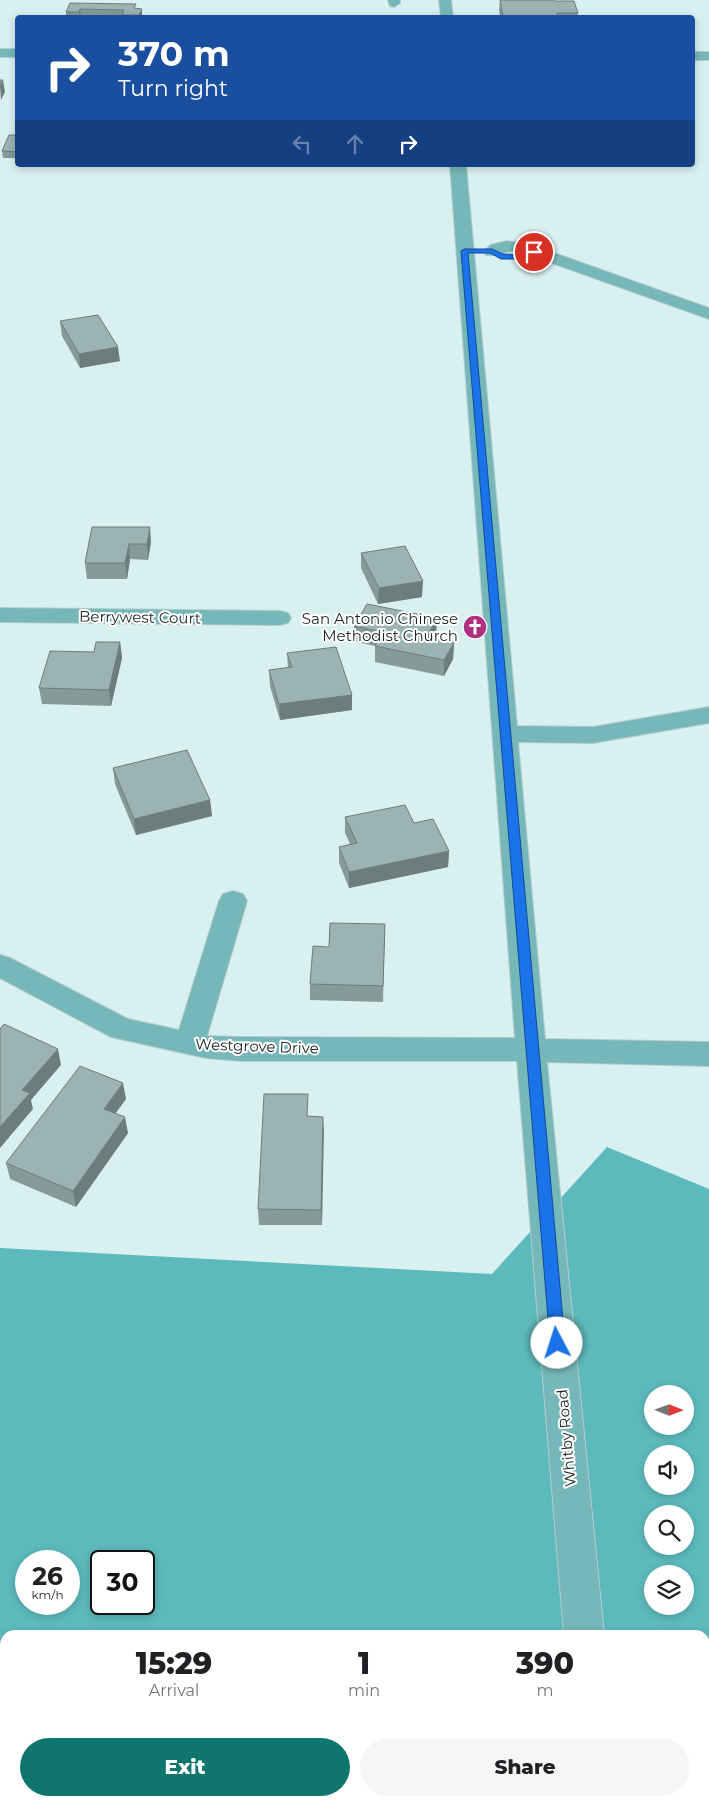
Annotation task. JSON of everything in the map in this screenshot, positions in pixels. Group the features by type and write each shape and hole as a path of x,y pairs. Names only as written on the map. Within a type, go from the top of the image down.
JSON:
{"street":[{"path":"445,0 447,15"},
{"path":"0,54 15,54"},
{"path":"695,56 709,56"},
{"name":"Whitby Road","path":"458,167 531,1050 584,1630"},
{"path":"464,251 492,251 501,256 525,257 534,252 709,314"},
{"name":"Berrywest Court","path":"0,615 280,618"},
{"path":"506,734 593,735 709,716"},
{"path":"190,1044 233,901"},
{"name":"Westgrove Drive","path":"0,965 121,1029 190,1044 241,1049 531,1050 709,1054"}],"shaded area":[{"path":"607,1147 709,1189 709,1630 0,1630 0,1248 492,1274"}],"building":[{"path":"500,0 574,1 578,13 557,13 558,15 503,15"},
{"path":"70,3 136,4 134,8 142,9 139,15 122,15 124,10 80,9 79,12 66,12"},
{"path":"9,135 15,135 15,152 2,151"},
{"path":"98,315 118,347 79,354 60,321"},
{"path":"92,527 150,527 147,544 129,544 125,563 85,563"},
{"path":"405,546 423,581 379,588 361,553"},
{"path":"367,604 437,618 427,637 454,643 444,660 375,646 383,632 354,626"},
{"path":"96,642 120,642 109,690 39,688 50,651 94,652"},
{"path":"336,647 352,695 279,704 269,670 292,667 287,653"},
{"path":"187,750 210,800 134,819 113,768"},
{"path":"405,805 414,823 433,819 449,851 349,872 339,847 357,843 345,817"},
{"path":"330,923 385,924 383,986 310,984 313,946 329,947"},
{"path":"4,1024 58,1049 22,1090 30,1093 0,1127 0,1029"},
{"path":"80,1066 123,1083 104,1109 125,1117 73,1191 6,1163"},
{"path":"264,1094 308,1094 307,1116 323,1117 321,1210 258,1209"}],"place":[{"name":"San Antonio Chinese Methodist Church","path":"475,627"}],"route":[{"path":"534,252 525,257 501,256 492,251 464,251 557,1343"}]}
